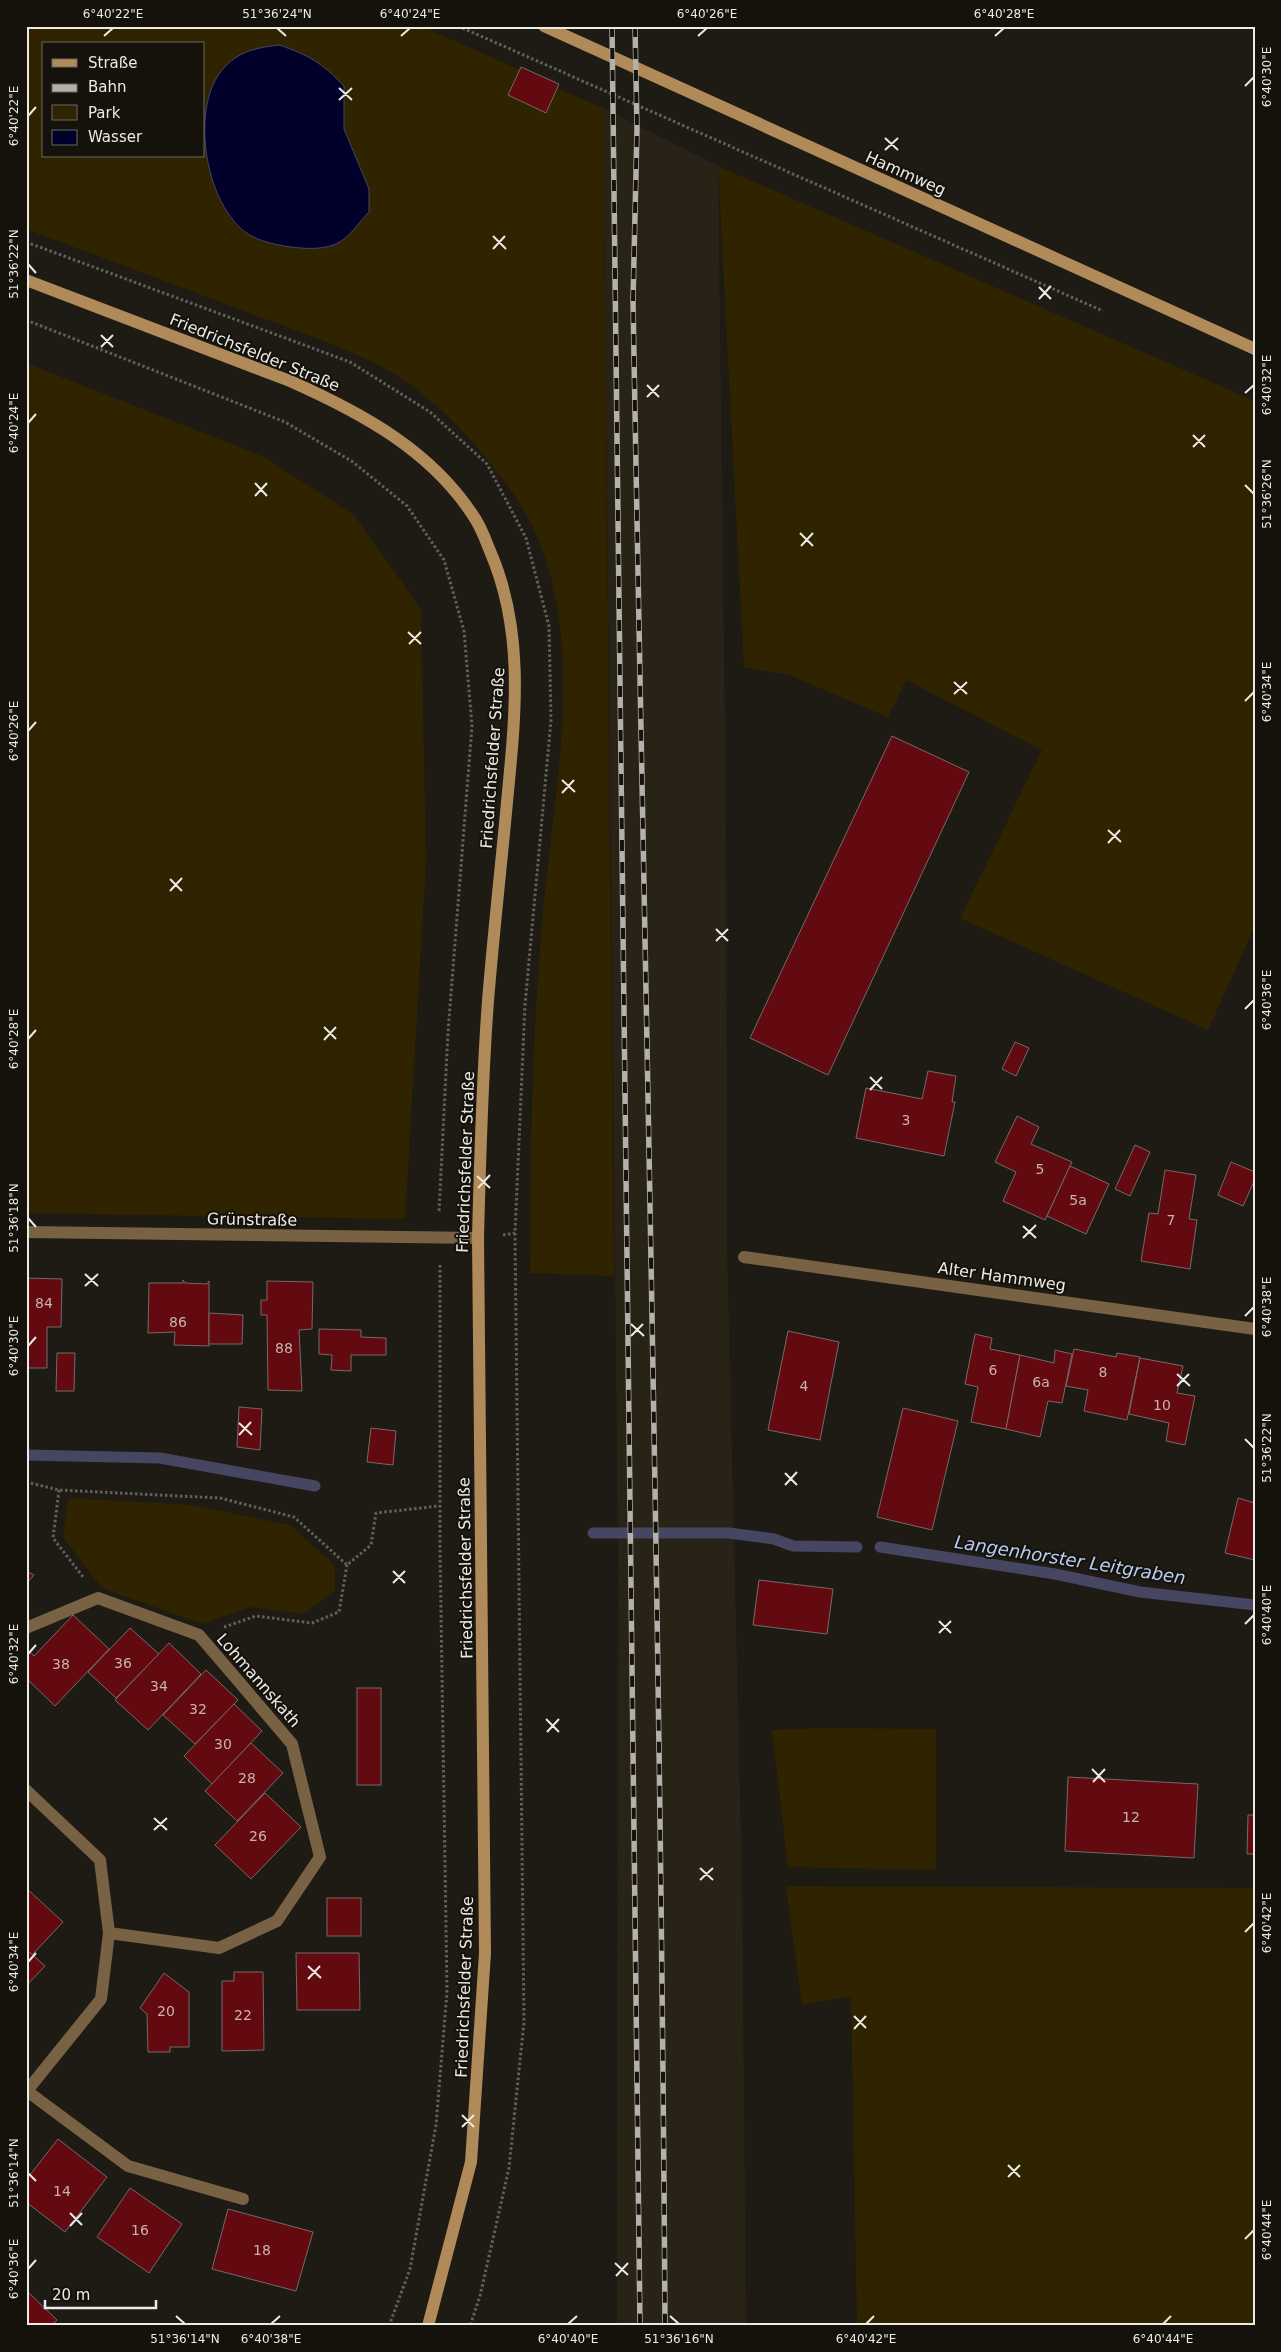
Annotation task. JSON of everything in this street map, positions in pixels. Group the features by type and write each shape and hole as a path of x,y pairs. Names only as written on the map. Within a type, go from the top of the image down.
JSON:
{"main road":[{"name":"Hammweg","path":"544,26 1255,349"},
{"name":"Friedrichsfelder Straße","path":"26,280 290,381 332,399 384,428 416,452 449,484 477,521 496,566 509,610 516,661 515,713 488,1012 480,1145 478,1238 485,1953 471,2162 428,2326"}],"street":[{"name":"Grünstraße","path":"26,1232 478,1238"},
{"name":"Alter Hammweg","path":"744,1258 1255,1329"},
{"path":"26,1628 98,1598"},
{"name":"Lohmannskath","path":"98,1598 200,1635 292,1744 320,1857 277,1921 219,1948 109,1933"},
{"path":"26,1790 100,1860 109,1933 101,1999 27,2092 128,2166 243,2199"}],"path":[{"path":"458,26 1110,314"},
{"path":"26,320 285,422 352,462 407,506 444,560 464,631 472,726 449,1022 437,1238 441,1278 439,1506 447,1992 436,2125 410,2268 389,2326"},
{"path":"26,1482 59,1490 229,1500 294,1517 347,1565"},
{"path":"59,1490 53,1538 98,1598"},
{"path":"200,1635 256,1616 312,1624 339,1612 347,1565 371,1545 376,1514 439,1506"}],"shaded area":[{"path":"603,108 718,166 726,818 727,1246 742,1882 746,2326 617,2326 618,1543"}],"green space":[{"path":"26,26 421,26 520,70 508,95 546,113 557,88 603,108 614,1276 530,1273 531,1142 536,1011 542,924 562,721 563,669 559,619 549,570 527,514 511,490 470,439 439,408 399,377 368,360 324,341 26,229"},
{"path":"718,166 1255,401 1255,926 1208,1030 960,918 1042,750 906,680 888,717 789,675 744,667"},
{"path":"26,363 264,457 354,515 421,609 426,861 405,1219 26,1213"},
{"path":"68,1498 192,1505 290,1525 335,1565 335,1591 303,1614 251,1607 202,1624 102,1588 63,1537"},
{"path":"822,1728 936,1729 936,1870 788,1867 772,1730"},
{"path":"786,1886 1255,1888 1255,2326 857,2326 851,1996 802,2005"}],"water":[{"path":"279,45 299,52 314,61 329,71 344,86 344,129 369,189 369,212 344,239 334,245 322,248 297,248 275,244 248,234 234,221 222,203 213,182 207,158 206,112 210,91 219,74 238,56 246,52"}],"building":[{"path":"521,67 559,84 546,113 508,95"},
{"path":"892,736 969,772 828,1075 750,1038"},
{"path":"1015,1042 1029,1048 1016,1076 1002,1069"},
{"path":"928,1071 956,1076 952,1102 955,1102 944,1156 856,1138 866,1088 922,1099"},
{"path":"1017,1116 1039,1127 1031,1144 1072,1162 1045,1220 1003,1201 1016,1172 995,1162"},
{"path":"1135,1145 1150,1152 1130,1196 1115,1189"},
{"path":"1231,1162 1255,1172 1255,1179 1243,1206 1218,1195"},
{"path":"1070,1166 1109,1184 1086,1234 1047,1216"},
{"path":"1165,1170 1196,1175 1189,1219 1197,1220 1190,1269 1141,1261 1149,1213 1158,1214"},
{"path":"26,1278 62,1279 61,1327 47,1327 47,1368 26,1368"},
{"path":"183,1280 185,1283 207,1284 209,1281 209,1346 174,1345 175,1332 148,1333 149,1283 183,1283"},
{"path":"267,1281 313,1282 312,1329 299,1330 302,1391 268,1390 267,1315 261,1315 261,1300 267,1300"},
{"path":"209,1313 243,1315 242,1344 209,1344"},
{"path":"319,1329 361,1330 361,1337 386,1338 386,1355 351,1355 351,1371 331,1370 332,1355 319,1354"},
{"path":"788,1331 839,1342 820,1440 768,1430"},
{"path":"975,1334 992,1338 990,1349 1020,1355 1006,1429 971,1422 978,1387 965,1384"},
{"path":"1074,1349 1116,1357 1117,1353 1140,1357 1127,1420 1084,1411 1088,1390 1066,1386"},
{"path":"1055,1350 1072,1354 1062,1403 1048,1401 1040,1437 1006,1429 1020,1355 1054,1363"},
{"path":"57,1353 75,1353 74,1391 56,1391"},
{"path":"1140,1358 1183,1366 1177,1393 1195,1396 1185,1445 1166,1441 1169,1423 1129,1414"},
{"path":"239,1407 262,1409 260,1450 237,1447"},
{"path":"903,1408 958,1421 932,1530 877,1517"},
{"path":"371,1428 396,1431 393,1465 367,1462"},
{"path":"1238,1498 1255,1503 1255,1560 1225,1553"},
{"path":"26,1571 34,1575 26,1584"},
{"path":"759,1580 833,1589 827,1634 753,1625"},
{"path":"73,1615 109,1649 55,1706 26,1678 26,1648 34,1656"},
{"path":"130,1628 159,1654 116,1698 88,1672"},
{"path":"169,1643 201,1674 148,1730 115,1700"},
{"path":"206,1670 238,1700 195,1744 163,1715"},
{"path":"357,1688 381,1688 381,1785 357,1785"},
{"path":"234,1704 262,1731 212,1784 184,1756"},
{"path":"251,1743 283,1773 237,1821 205,1791"},
{"path":"1068,1777 1198,1784 1194,1858 1065,1851"},
{"path":"265,1793 301,1827 251,1879 215,1845"},
{"path":"1248,1815 1255,1815 1255,1854 1247,1854"},
{"path":"26,1888 63,1922 32,1955 26,1949"},
{"path":"327,1898 361,1898 361,1936 327,1936"},
{"path":"26,1949 45,1966 26,1986"},
{"path":"296,1953 359,1953 360,2010 297,2010"},
{"path":"234,1972 263,1972 264,2050 222,2051 222,1981 234,1981"},
{"path":"164,1973 189,1992 189,2047 170,2047 170,2052 148,2052 147,2014 140,2008"},
{"path":"58,2139 107,2177 65,2232 26,2202 26,2180"},
{"path":"130,2188 182,2224 149,2273 97,2237"},
{"path":"228,2209 313,2232 296,2291 212,2269"},
{"path":"26,2290 57,2320 51,2326 26,2326"}],"waterway":[{"name":"Langenhorster Leitgraben","path":"26,1455 160,1458 315,1486"},
{"name":"Langenhorster Leitgraben","path":"593,1533 729,1533 774,1539 793,1546 857,1547"},
{"name":"Langenhorster Leitgraben","path":"880,1547 1055,1574 1140,1592 1255,1605"}],"railway":[{"path":"612,26 640,2326"},
{"path":"635,26 637,129 633,301 656,1567 665,2326"}]}
